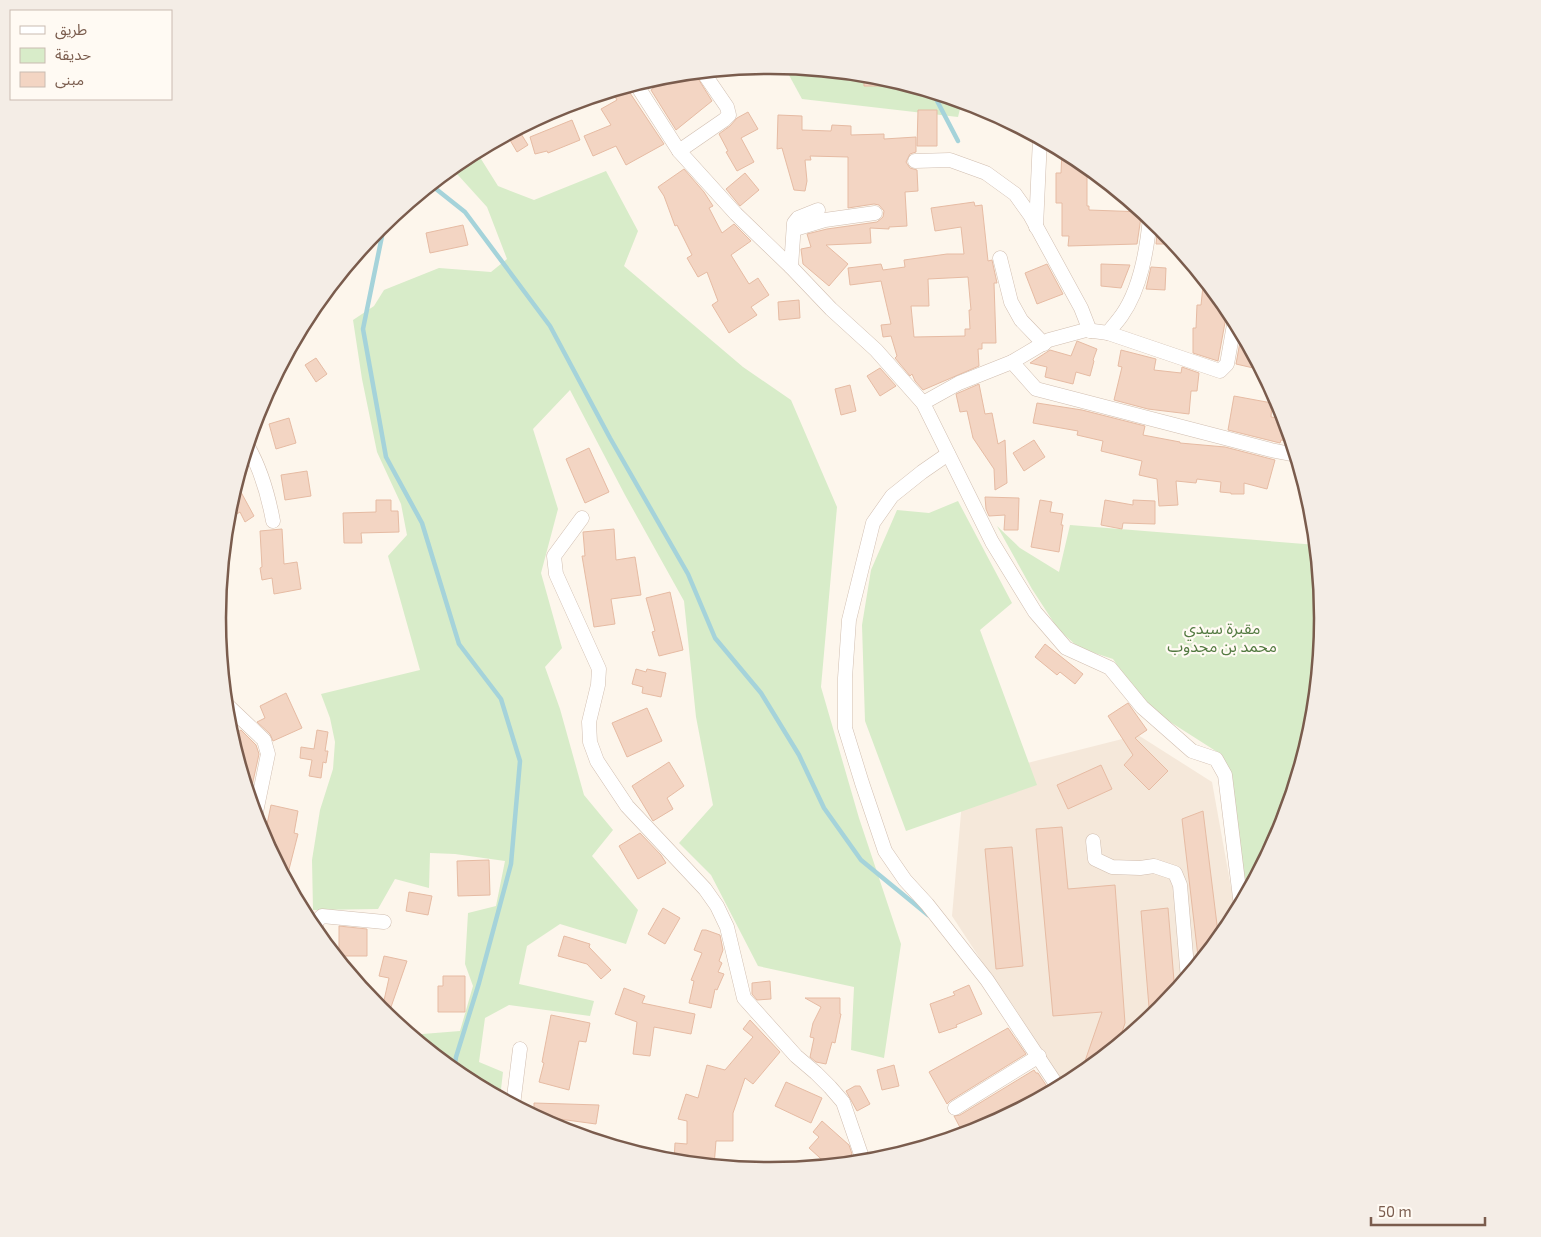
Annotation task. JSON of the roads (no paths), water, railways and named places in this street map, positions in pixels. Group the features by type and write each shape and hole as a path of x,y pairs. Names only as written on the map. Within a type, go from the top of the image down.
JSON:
{"street":[{"path":"678,151 729,115 727,106 707,77"},
{"path":"640,90 678,151 736,214 831,309 876,350 923,403 992,542 1035,612 1066,648 1110,668 1142,707 1192,751 1216,759 1225,775 1240,895"},
{"path":"1036,227 1040,145"},
{"path":"915,161 950,160 986,173 1015,194 1036,227 1081,308 1090,331"},
{"path":"791,267 794,223 798,218 818,210"},
{"path":"795,229 825,220 876,213"},
{"path":"1108,333 1123,314 1135,289 1142,266 1149,226"},
{"path":"1000,258 1011,302 1021,320 1044,344"},
{"path":"923,403 959,383 1012,362 1049,340 1086,330 1108,333 1220,371 1227,364 1233,331"},
{"path":"1012,362 1036,389 1289,453"},
{"path":"252,453 258,464 274,521"},
{"path":"948,454 892,496 873,523 849,620 845,678 845,728 885,851 905,880 927,904 987,980 1055,1082"},
{"path":"582,518 554,556 556,574 599,669 598,686 589,722 590,742 597,760 627,806 705,889 717,906 727,927 744,998 796,1056 816,1073 843,1102 861,1156"},
{"path":"234,711 264,740 268,754 258,802"},
{"path":"1093,841 1095,859 1112,867 1140,868 1154,866 1175,873 1180,885 1187,969"},
{"path":"318,920 322,916 384,922"},
{"path":"514,1098 520,1049"},
{"path":"955,1108 1039,1056"}],"waterway":[{"path":"937,100 958,141"},
{"path":"436,189 465,212 550,326 610,438 688,574 715,638 761,693 799,755 824,808 861,860 928,915"},
{"path":"382,236 363,329 386,457 422,523 459,644 501,699 520,761 511,864 455,1062"}],"park label":[{"name":"مقبرة سيدي محمد بن مجدوب","path":"1222,637"}]}
